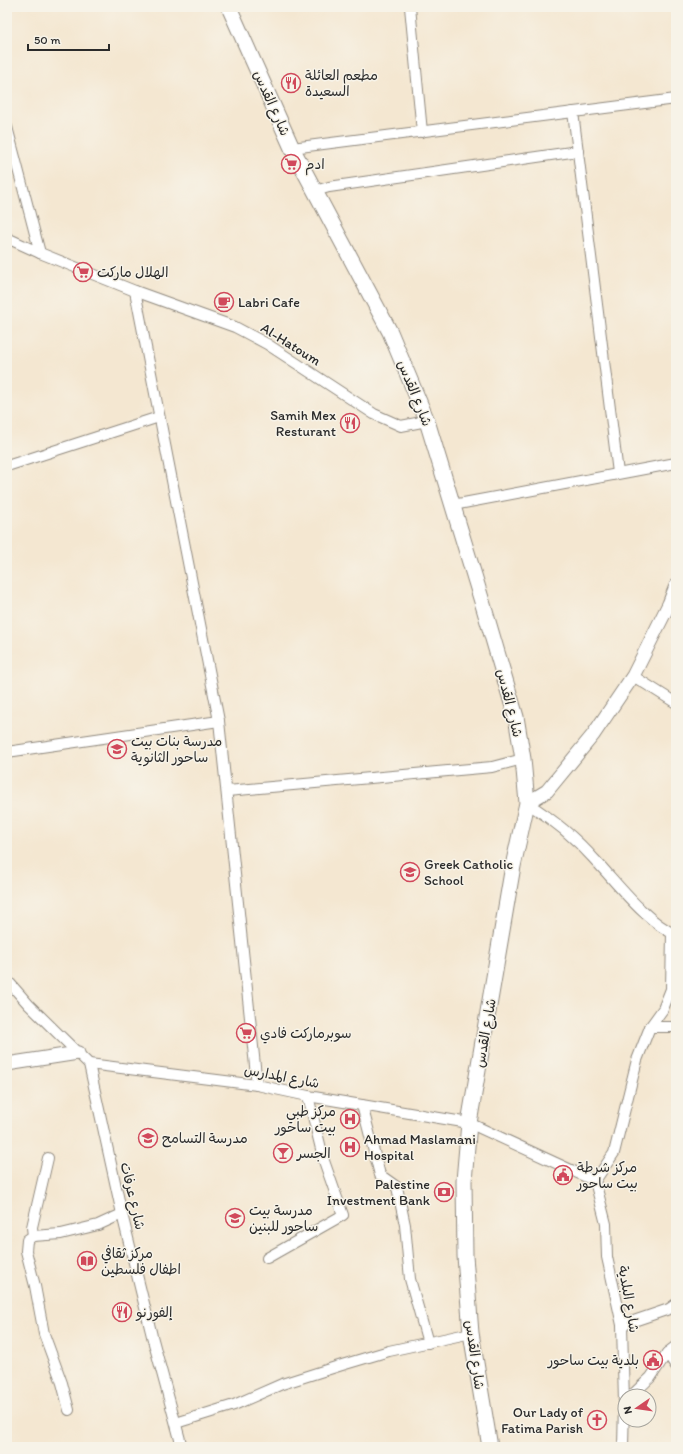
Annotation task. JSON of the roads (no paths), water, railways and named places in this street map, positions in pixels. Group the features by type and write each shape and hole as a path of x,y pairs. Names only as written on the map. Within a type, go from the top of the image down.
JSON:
{"main road":[{"name":"شارع القدس","path":"229,7 292,148 390,332 427,421 516,717 527,803 513,866 469,1123 464,1188 465,1256 471,1333 490,1447"}],"street":[{"path":"410,7 422,132"},
{"path":"292,148 676,99"},
{"path":"573,112 618,473"},
{"path":"7,127 40,253"},
{"path":"315,191 336,186 578,151"},
{"name":"Al-Hatoum","path":"7,238 40,253 135,291 235,327 267,344 374,414 401,426 427,421"},
{"path":"135,291 219,721 257,1084"},
{"path":"7,466 159,417"},
{"path":"453,505 676,463"},
{"path":"595,1181 614,1153 637,1060 650,1027 663,1009 671,988 674,934 648,916 571,835 551,818 527,803 547,791 593,735 633,676 672,606 676,586"},
{"path":"633,676 676,703"},
{"path":"7,752 219,721"},
{"path":"227,791 492,767 522,759"},
{"path":"7,980 29,1005 89,1064"},
{"path":"650,1027 676,1028"},
{"path":"7,1064 78,1053"},
{"name":"شارع المدارس","path":"89,1064 257,1084 308,1096 469,1123 595,1181"},
{"name":"شارع عرفات","path":"89,1064 122,1214 152,1336 182,1447"},
{"path":"267,1258 343,1215 324,1161 308,1096"},
{"path":"362,1105 380,1175 397,1187 405,1225 410,1279 428,1343"},
{"path":"33,1236 32,1227 48,1158"},
{"name":"شارع البلدية","path":"595,1181 606,1224 607,1257 622,1325 626,1388"},
{"path":"69,1410 62,1383 44,1334 35,1286 26,1251 27,1240 33,1236 61,1234 98,1226 122,1214"},
{"path":"622,1325 669,1309 676,1304"},
{"path":"176,1423 234,1405 297,1379 389,1351 471,1333"},
{"path":"640,1388 651,1377 667,1353 676,1346"},
{"path":"667,1353 676,1366"},
{"name":"شارع البلدية","path":"623,1447 625,1428"}],"place":[{"name":"مطعم العائلة السعيدة","path":"291,83"},
{"name":"ادم","path":"291,164"},
{"name":"الهلال ماركت","path":"83,272"},
{"name":"Labri Cafe","path":"224,302"},
{"name":"Samih Mex Resturant","path":"350,423"},
{"name":"مدرسة بنات بيت ساحور الثانوية","path":"117,749"},
{"name":"Greek Catholic School","path":"410,872"},
{"name":"سوبرماركت فادي","path":"246,1033"},
{"name":"مركز طبي بيت ساحور","path":"350,1119"},
{"name":"مدرسة التسامح","path":"148,1138"},
{"name":"Ahmad Maslamani Hospital","path":"350,1147"},
{"name":"الجسر","path":"283,1153"},
{"name":"مركز شرطة بيت ساحور","path":"563,1175"},
{"name":"Palestine Investment Bank","path":"444,1192"},
{"name":"مدرسة بيت ساحور للبنين","path":"235,1218"},
{"name":"مركز ثقافي اطفال فلسطين","path":"87,1261"},
{"name":"إلفورنو","path":"122,1312"},
{"name":"بلدية بيت ساحور","path":"653,1360"},
{"name":"Our Lady of Fatima Parish","path":"597,1420"}]}
